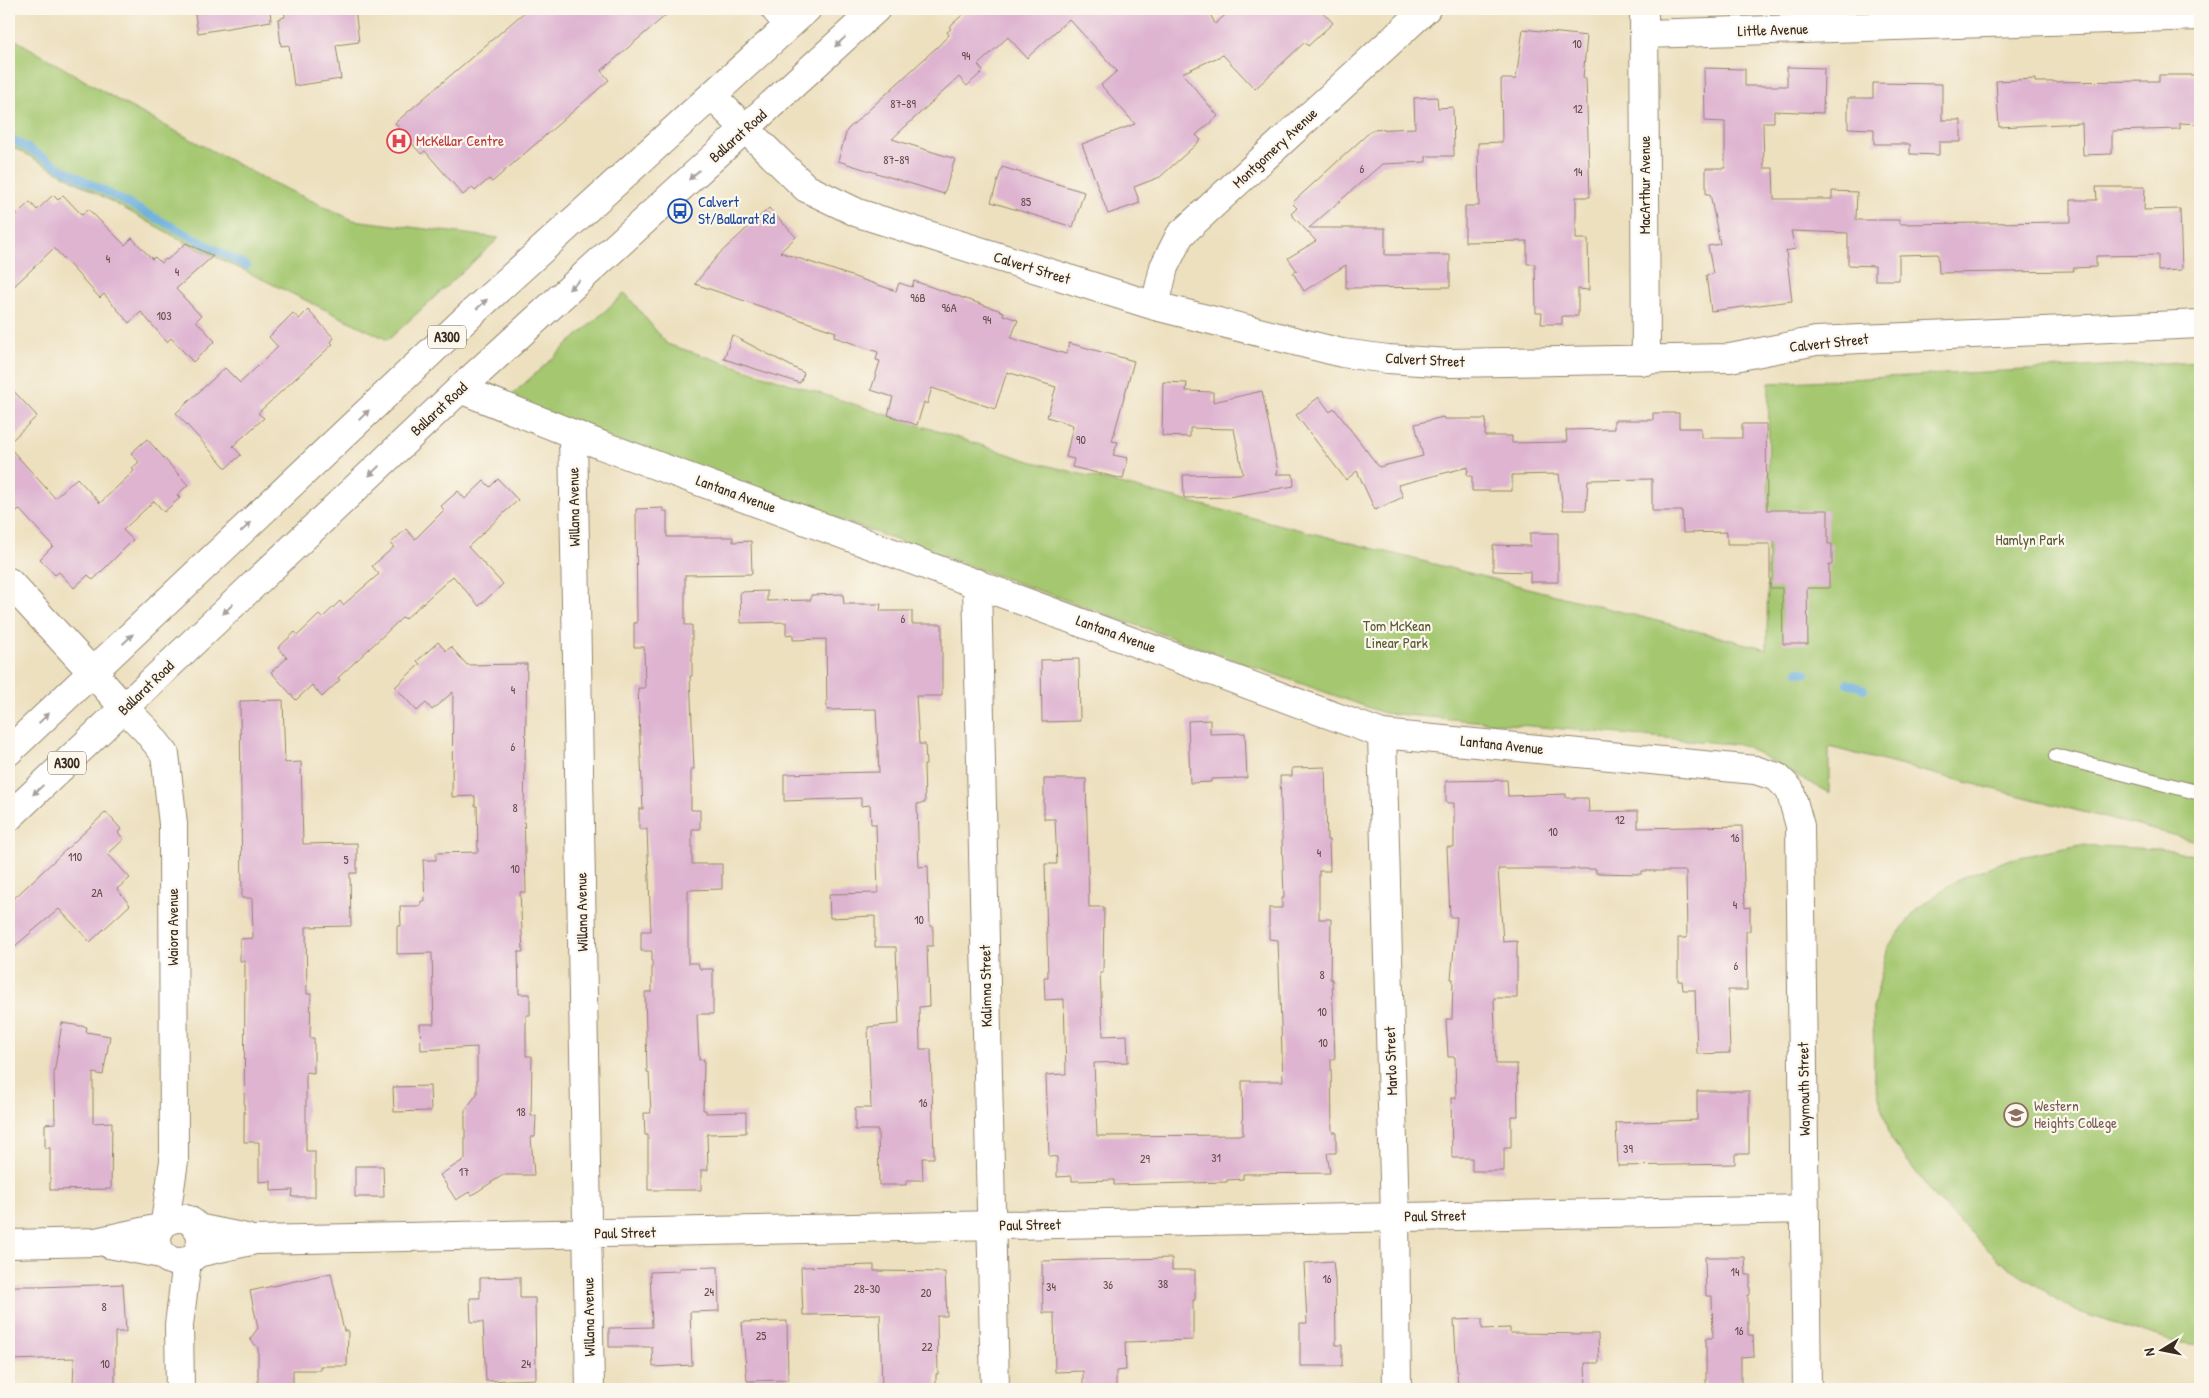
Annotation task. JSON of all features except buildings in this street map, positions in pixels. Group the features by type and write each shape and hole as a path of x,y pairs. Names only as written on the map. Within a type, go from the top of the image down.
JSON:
{"main road":[{"name":"A300","path":"9,751 471,314 807,9"},
{"name":"Ballarat Road","path":"9,817 460,389 876,9"},
{"name":"Montgomery Avenue","path":"1155,306 1164,267 1180,235 1426,9"},
{"name":"Little Avenue","path":"1645,21 2200,16"},
{"name":"MacArthur Avenue","path":"1645,21 1646,361"},
{"name":"Calvert Street","path":"712,96 806,188 858,214 1155,306 1342,353 1388,359 1450,363 1646,361 1730,358 1816,341 2200,324"},
{"name":"Lantana Avenue","path":"460,389 573,435 1382,734 1755,770 1777,777 1790,790"},
{"name":"Willana Avenue","path":"573,435 590,1389"},
{"name":"Waiora Avenue","path":"9,582 146,730 165,754 173,824 174,1161 178,1241 180,1389"},
{"name":"Kalimna Street","path":"977,583 995,1389"},
{"name":"Marlo Street","path":"1382,734 1395,1217 1397,1389"},
{"name":"Waymouth Street","path":"1790,790 1800,826 1808,1389"},
{"name":"Paul Street","path":"9,1244 1805,1209"}],"lane":[{"path":"766,9 784,30"},
{"path":"2056,756 2200,793"}],"green space":[{"path":"9,36 121,102 267,180 353,220 499,238 388,340 183,241 9,145"},
{"path":"625,293 667,344 1030,461 1767,649 1769,383 2200,361 2200,842 1829,747 1829,793 1743,745 1384,713 505,401"},
{"path":"2080,845 2173,850 2200,857 2200,1345 2174,1342 2075,1311 2000,1261 1936,1199 1891,1139 1874,1078 1873,1008 1888,947 1917,909 1958,879 2010,859"}],"waterway":[{"path":"9,137 63,169 247,266"},
{"path":"1798,671 1806,673"},
{"path":"1847,683 1864,689"}],"place":[{"name":"McKellar Centre","path":"399,141"},
{"name":"Calvert St/Ballarat Rd","path":"680,211"},
{"name":"Western Heights College","path":"2016,1115"}],"park label":[{"name":"Hamlyn Park","path":"2030,540"},
{"name":"Tom McKean Linear Park","path":"1397,634"}]}
